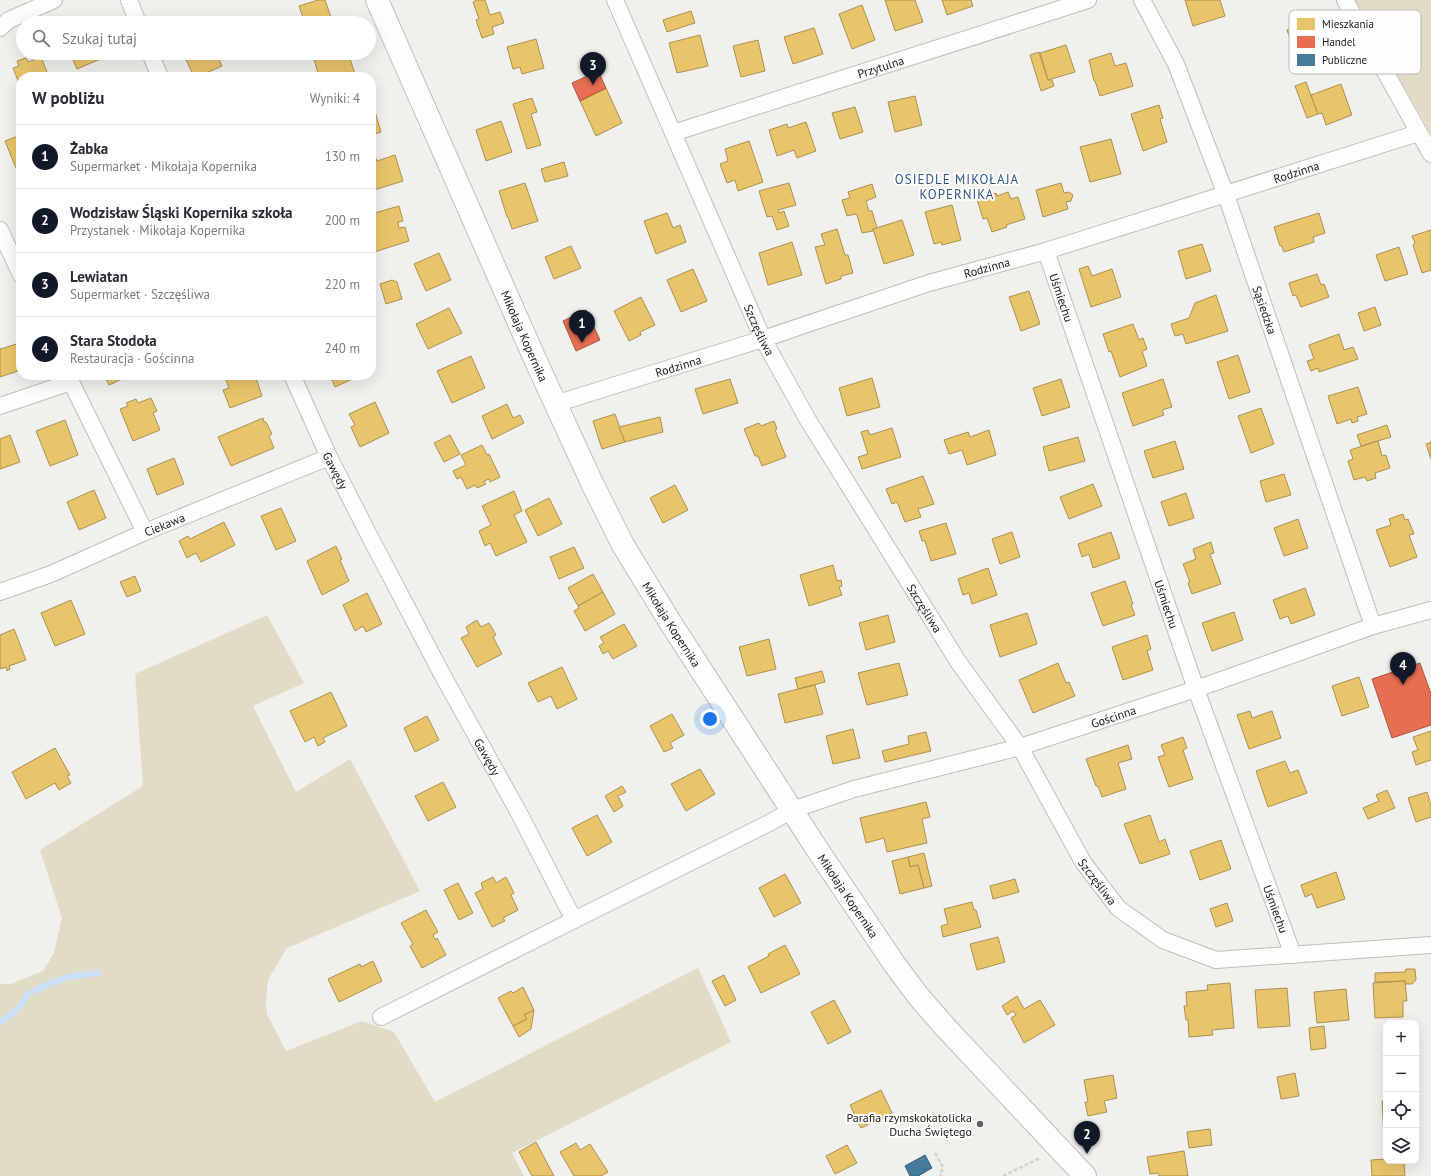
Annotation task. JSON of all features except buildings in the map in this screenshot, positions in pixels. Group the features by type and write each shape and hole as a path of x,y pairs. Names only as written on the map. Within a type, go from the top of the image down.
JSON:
{"street":[{"path":"18,16 54,0"},
{"path":"129,0 135,16"},
{"name":"Mikołaja Kopernika","path":"377,0 555,404 623,545 670,622 895,965 919,997 951,1034 1085,1176"},
{"name":"Szczęśliwa","path":"615,0 763,339 808,420 959,662 1020,747 1083,862 1118,908 1163,940 1216,960 1431,945"},
{"name":"Przytulna","path":"673,133 1088,0"},
{"name":"Sąsiedzka","path":"1142,0 1176,64 1226,195 1373,626"},
{"path":"1345,0 1350,10"},
{"path":"0,28 9,20 16,17"},
{"path":"153,60 158,72"},
{"path":"1386,74 1431,154"},
{"name":"Rodzinna","path":"555,404 763,339 929,283 1046,251 1418,133"},
{"path":"0,230 16,264"},
{"name":"Uśmiechu","path":"1046,251 1196,689 1293,955"},
{"path":"0,406 66,380"},
{"path":"69,380 144,532"},
{"name":"Gawędy","path":"294,380 329,457 370,537 443,676 519,813 574,920"},
{"name":"Ciekawa","path":"0,592 51,574 144,532 329,457"},
{"name":"Gościnna","path":"792,810 854,789 1020,747 1196,689 1373,626 1431,610"},
{"path":"381,1017 771,822 792,810"}],"path":[{"path":"935,1152 942,1167 940,1176"},
{"path":"1003,1176 1042,1156"}],"shaded area":[{"path":"1354,0 1431,0 1431,135 1397,74 1421,74 1421,10 1360,10"},
{"path":"267,615 304,683 253,706 296,792 350,759 420,891 287,948 268,980 266,1002 267,1014 286,1051 362,1021 394,1032 435,1102 698,968 731,1042 512,1153 524,1176 0,1176 0,984 11,984 43,971 54,953 62,918 40,850 143,786 135,674"}],"waterway":[{"path":"0,1022 16,1010 28,994 68,977 98,973"}],"place":[{"name":"Lewiatan","path":"593,85"},
{"name":"Żabka","path":"582,343"},
{"name":"Stara Stodoła","path":"1403,685"},
{"name":"Parafia rzymskokatolicka Ducha Świętego","path":"980,1124"},
{"name":"Wodzisław Śląski Kopernika szkoła","path":"1087,1154"}],"district":[{"name":"OSIEDLE MIKOŁAJA KOPERNIKA","path":"957,186"}]}
